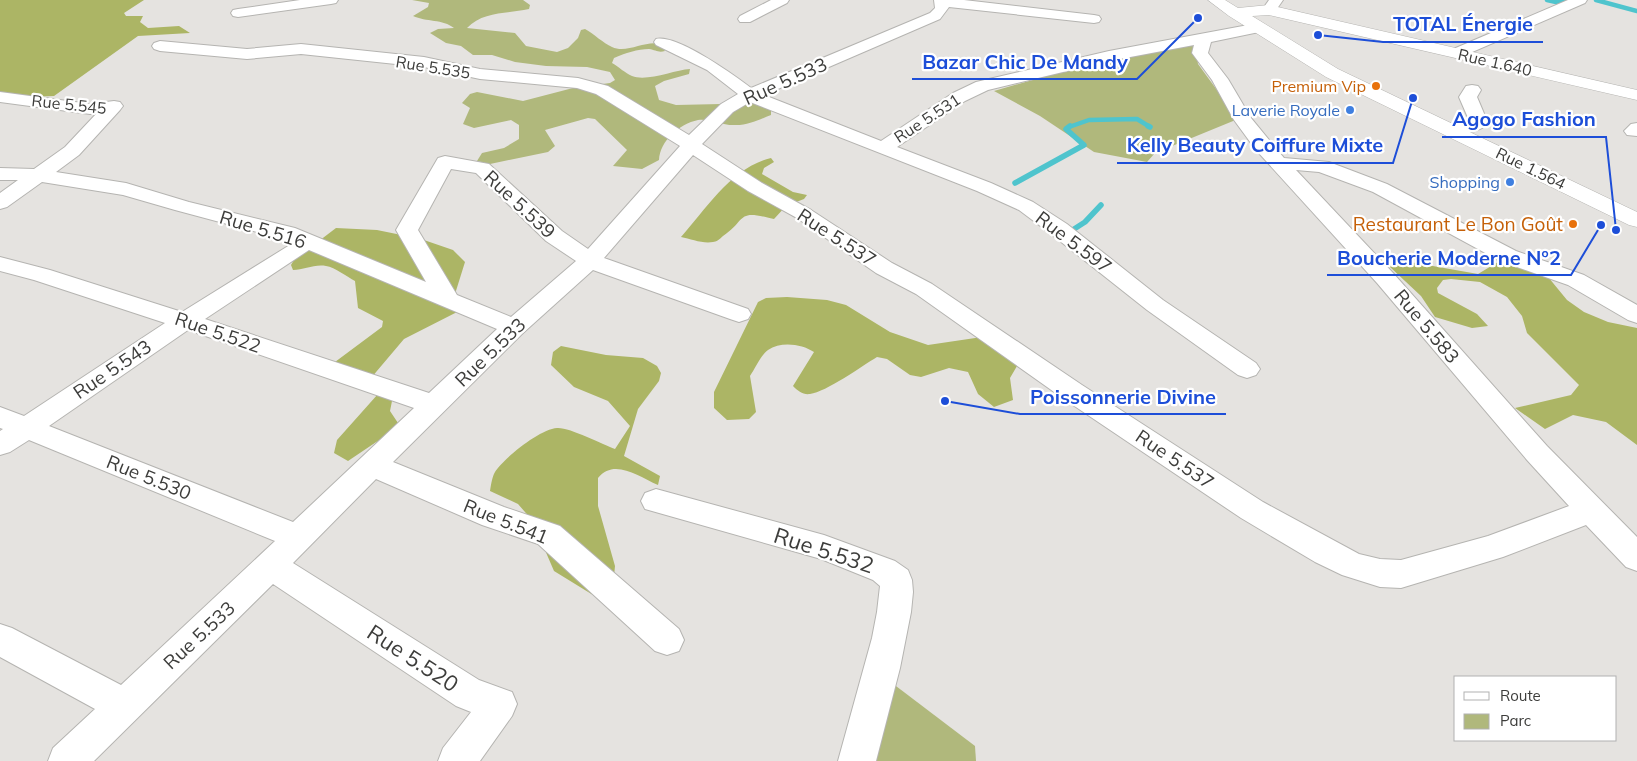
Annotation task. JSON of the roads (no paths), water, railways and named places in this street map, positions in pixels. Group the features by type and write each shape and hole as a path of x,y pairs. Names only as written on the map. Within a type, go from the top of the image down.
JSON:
{"main road":[{"name":"Rue 1.564","path":"1214,0 1295,48 1332,73 1454,130 1637,220"},
{"name":"Rue 1.640","path":"1234,12 1273,5 1457,53 1637,96"}],"street":[{"path":"238,13 331,0"},
{"path":"745,19 782,0"},
{"path":"1457,53 1580,0"},
{"path":"942,1 1094,19"},
{"name":"Rue 5.533","path":"67,761 272,566 298,537 514,328 590,261 690,145 728,108 749,95 935,16 942,9 942,1"},
{"name":"Rue 5.531","path":"662,42 712,67 749,95 883,148 959,97 982,86 1109,56 1259,28"},
{"name":"Rue 5.583","path":"1206,37 1200,48 1200,54 1220,79 1243,120 1278,163 1385,278 1480,388 1637,558"},
{"name":"Rue 5.535","path":"160,46 247,54 262,54 287,48 301,49 424,62 497,76 592,85 648,117 690,145"},
{"path":"1454,130 1479,123 1468,97 1472,90"},
{"name":"Rue 5.545","path":"0,97 90,109 114,106 72,152 0,203"},
{"name":"Rue 5.537","path":"690,145 755,187 804,214 884,268 924,288 1073,392 1252,510 1326,553 1353,566 1380,574 1401,574 1492,548 1591,510"},
{"name":"Rue 5.597","path":"883,148 984,187 1026,206 1059,229 1155,305 1247,369"},
{"name":"Rue 5.539","path":"449,301 408,230 445,162 482,168 554,236 590,261 739,314"},
{"path":"1278,163 1322,166 1380,188 1508,256 1576,280 1637,315"},
{"name":"Rue 5.516","path":"0,174 37,175 126,189 287,234 514,328"},
{"name":"Rue 5.543","path":"0,445 12,422 185,321 300,248"},
{"name":"Rue 5.522","path":"0,264 42,274 435,405"},
{"name":"Rue 5.530","path":"12,422 298,537"},
{"name":"Rue 5.541","path":"373,466 494,516 549,535 667,640"},
{"name":"Rue 5.532","path":"656,501 808,542 887,571 896,580 898,592 885,658 857,761"},
{"name":"Rue 5.520","path":"272,566 469,694 499,704 457,761"},
{"path":"0,639 124,706"}],"waterway":[{"path":"1547,0 1556,2 1564,0"},
{"path":"1596,0 1637,11"},
{"path":"1069,127 1089,120 1137,119 1150,127 1148,126"},
{"path":"1015,183 1084,145 1066,129 1070,126"},
{"path":"1071,231 1085,222 1101,205"}],"place":[{"name":"Bazar Chic De Mandy","path":"1198,18"},
{"name":"TOTAL Énergie","path":"1318,35"},
{"name":"Premium Vip","path":"1376,86"},
{"name":"Kelly Beauty Coiffure Mixte","path":"1413,98"},
{"name":"Laverie Royale","path":"1350,110"},
{"name":"Shopping","path":"1510,182"},
{"name":"Restaurant Le Bon Goût","path":"1573,224"},
{"name":"Boucherie Moderne N°2","path":"1601,225"},
{"name":"Agogo Fashion","path":"1616,230"},
{"name":"Poissonnerie Divine","path":"945,401"}]}
